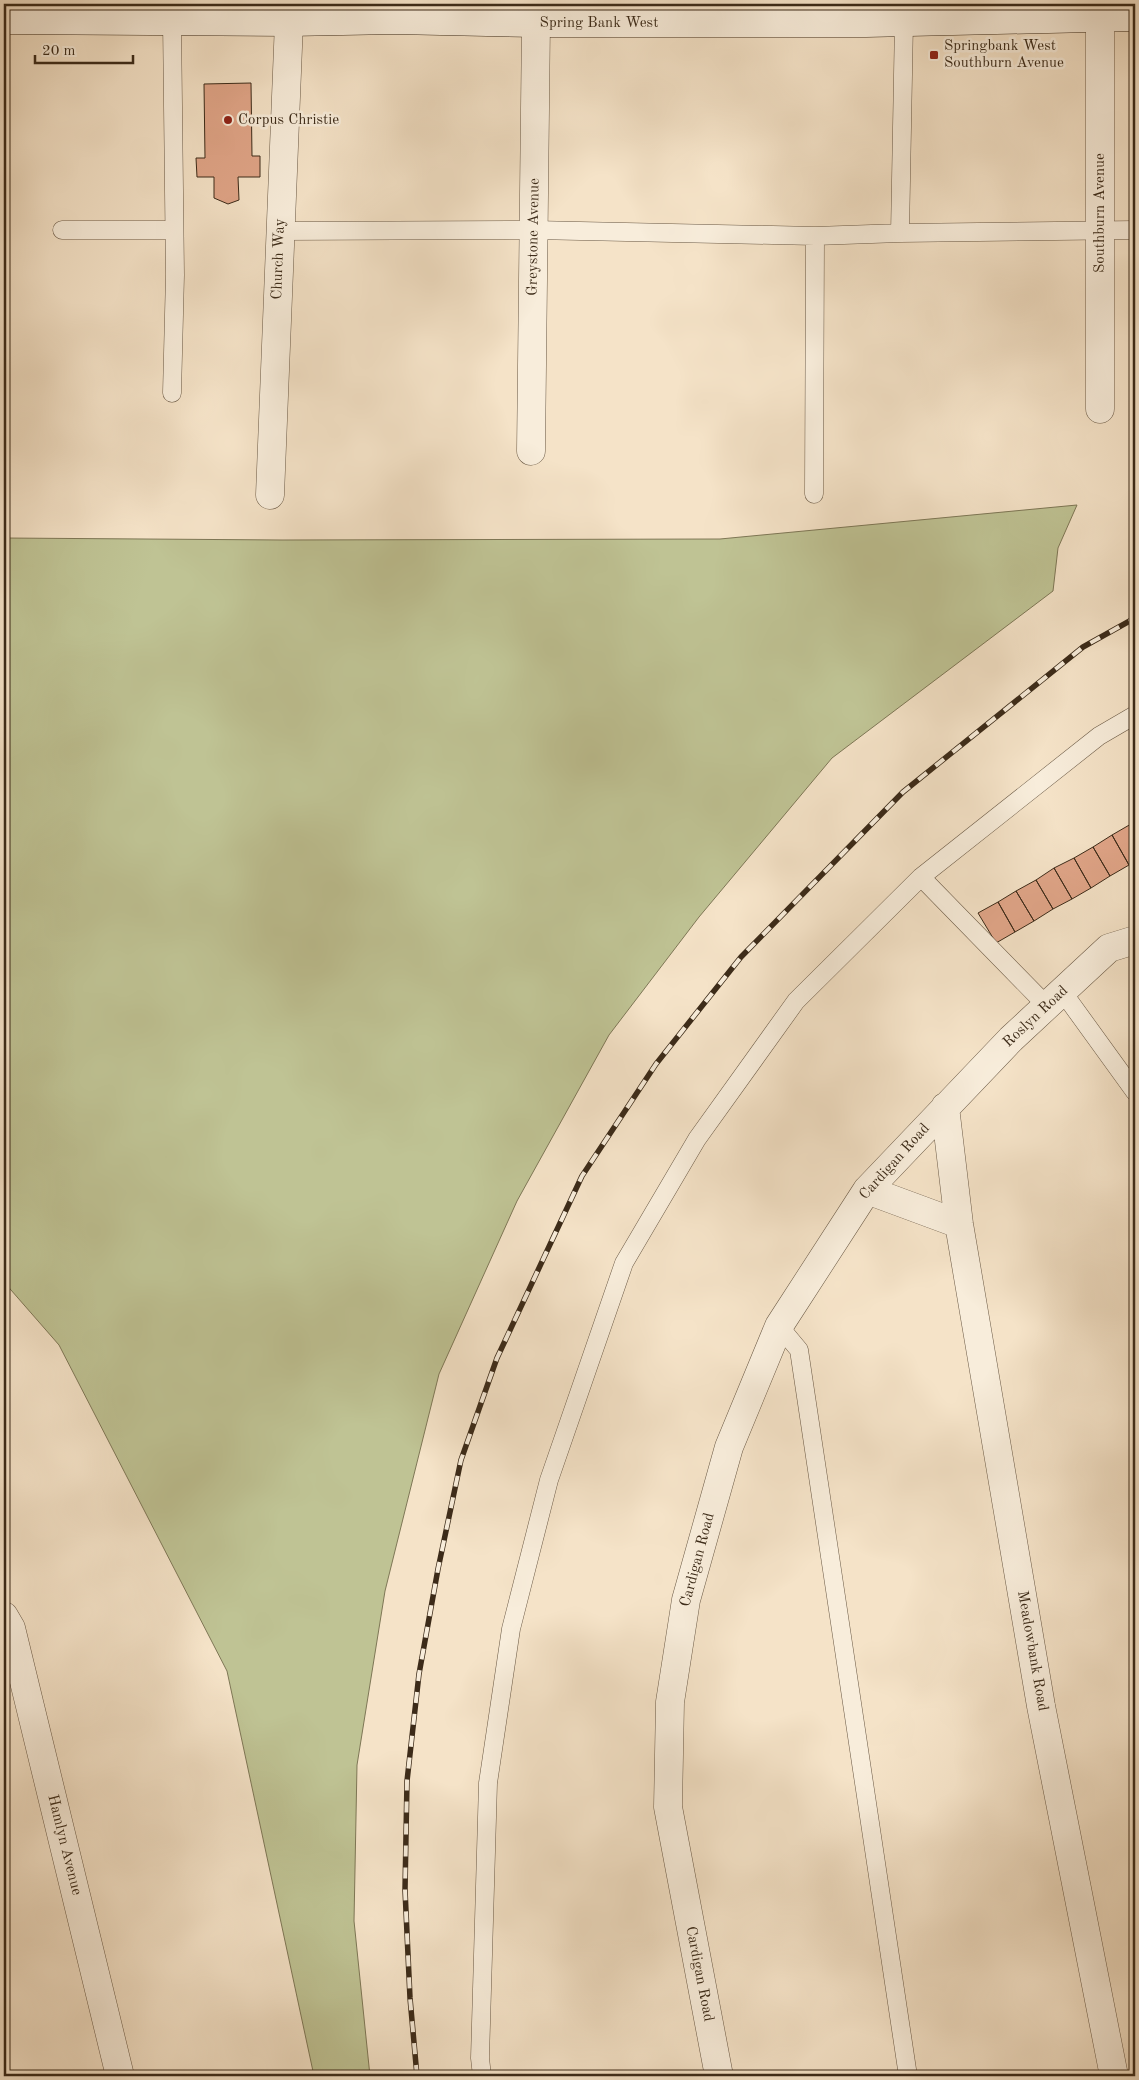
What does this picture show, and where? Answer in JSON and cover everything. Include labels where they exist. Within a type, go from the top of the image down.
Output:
[{"type":"street","name":"Spring Bank West","points":[[4,20],[289,22],[396,12],[536,23],[904,22],[1067,11],[1100,18],[1135,17]]},
{"type":"street","name":"Southburn Avenue","points":[[1100,18],[1100,409]]},
{"type":"street","name":"Church Way","points":[[270,495],[289,22]]},
{"type":"street","name":"Greystone Avenue","points":[[531,452],[536,23]]},
{"type":"street","name":"Roslyn Road","points":[[945,1107],[1011,1039],[1108,948],[1135,940]]},
{"type":"street","name":"Cardigan Road","points":[[718,2076],[668,1806],[670,1702],[686,1600],[729,1447],[779,1326],[867,1190],[945,1107]]},
{"type":"street","name":"Meadowbank Road","points":[[945,1107],[959,1224],[1041,1706],[1114,2076]]},
{"type":"street","points":[[867,1190],[959,1224]]},
{"type":"street","name":"Hamlyn Avenue","points":[[4,1616],[11,1628],[120,2076]]},
{"type":"lane","points":[[172,21],[174,230],[172,393]]},
{"type":"lane","points":[[900,233],[904,22]]},
{"type":"lane","points":[[62,230],[174,230]]},
{"type":"lane","points":[[280,231],[534,230],[815,236],[1135,230]]},
{"type":"lane","points":[[814,494],[815,236]]},
{"type":"lane","points":[[482,2076],[480,2058],[488,1783],[511,1629],[549,1480],[624,1263],[697,1139],[796,1001],[921,877],[1099,736],[1135,714]]},
{"type":"lane","points":[[921,877],[1055,999],[1135,1092]]},
{"type":"lane","points":[[779,1326],[799,1350],[908,2076]]},
{"type":"green space","points":[[1077,505],[1058,548],[1053,591],[832,758],[699,917],[609,1035],[517,1201],[439,1374],[385,1591],[357,1765],[354,1921],[370,2076],[314,2076],[227,1671],[59,1345],[4,1282],[4,538],[282,540],[720,539]]},
{"type":"building","name":"Corpus Christie","points":[[251,83],[252,156],[260,156],[260,177],[238,177],[239,200],[228,204],[214,198],[214,177],[197,177],[196,158],[205,158],[204,84]]},
{"type":"building","points":[[1131,824],[1135,832],[1135,862],[1129,865],[1112,835]]},
{"type":"building","points":[[1112,835],[1129,865],[1110,876],[1093,847]]},
{"type":"building","points":[[1093,847],[1110,876],[1091,888],[1074,858]]},
{"type":"building","points":[[1074,858],[1091,888],[1072,899],[1054,868]]},
{"type":"building","points":[[1054,868],[1072,899],[1053,909],[1036,880]]},
{"type":"building","points":[[1036,880],[1053,909],[1034,921],[1016,891]]},
{"type":"building","points":[[1016,891],[1034,921],[1015,932],[998,902]]},
{"type":"building","points":[[998,902],[1015,932],[996,943],[978,913]]},
{"type":"railway","points":[[417,2076],[410,1998],[405,1890],[407,1781],[419,1674],[438,1569],[461,1460],[497,1358],[582,1176],[656,1064],[741,957],[903,792],[1083,647],[1135,618]]},
{"type":"place","name":"Springbank West Southburn Avenue","points":[[934,55]]},
{"type":"place","name":"Corpus Christie","points":[[228,120]]}]
